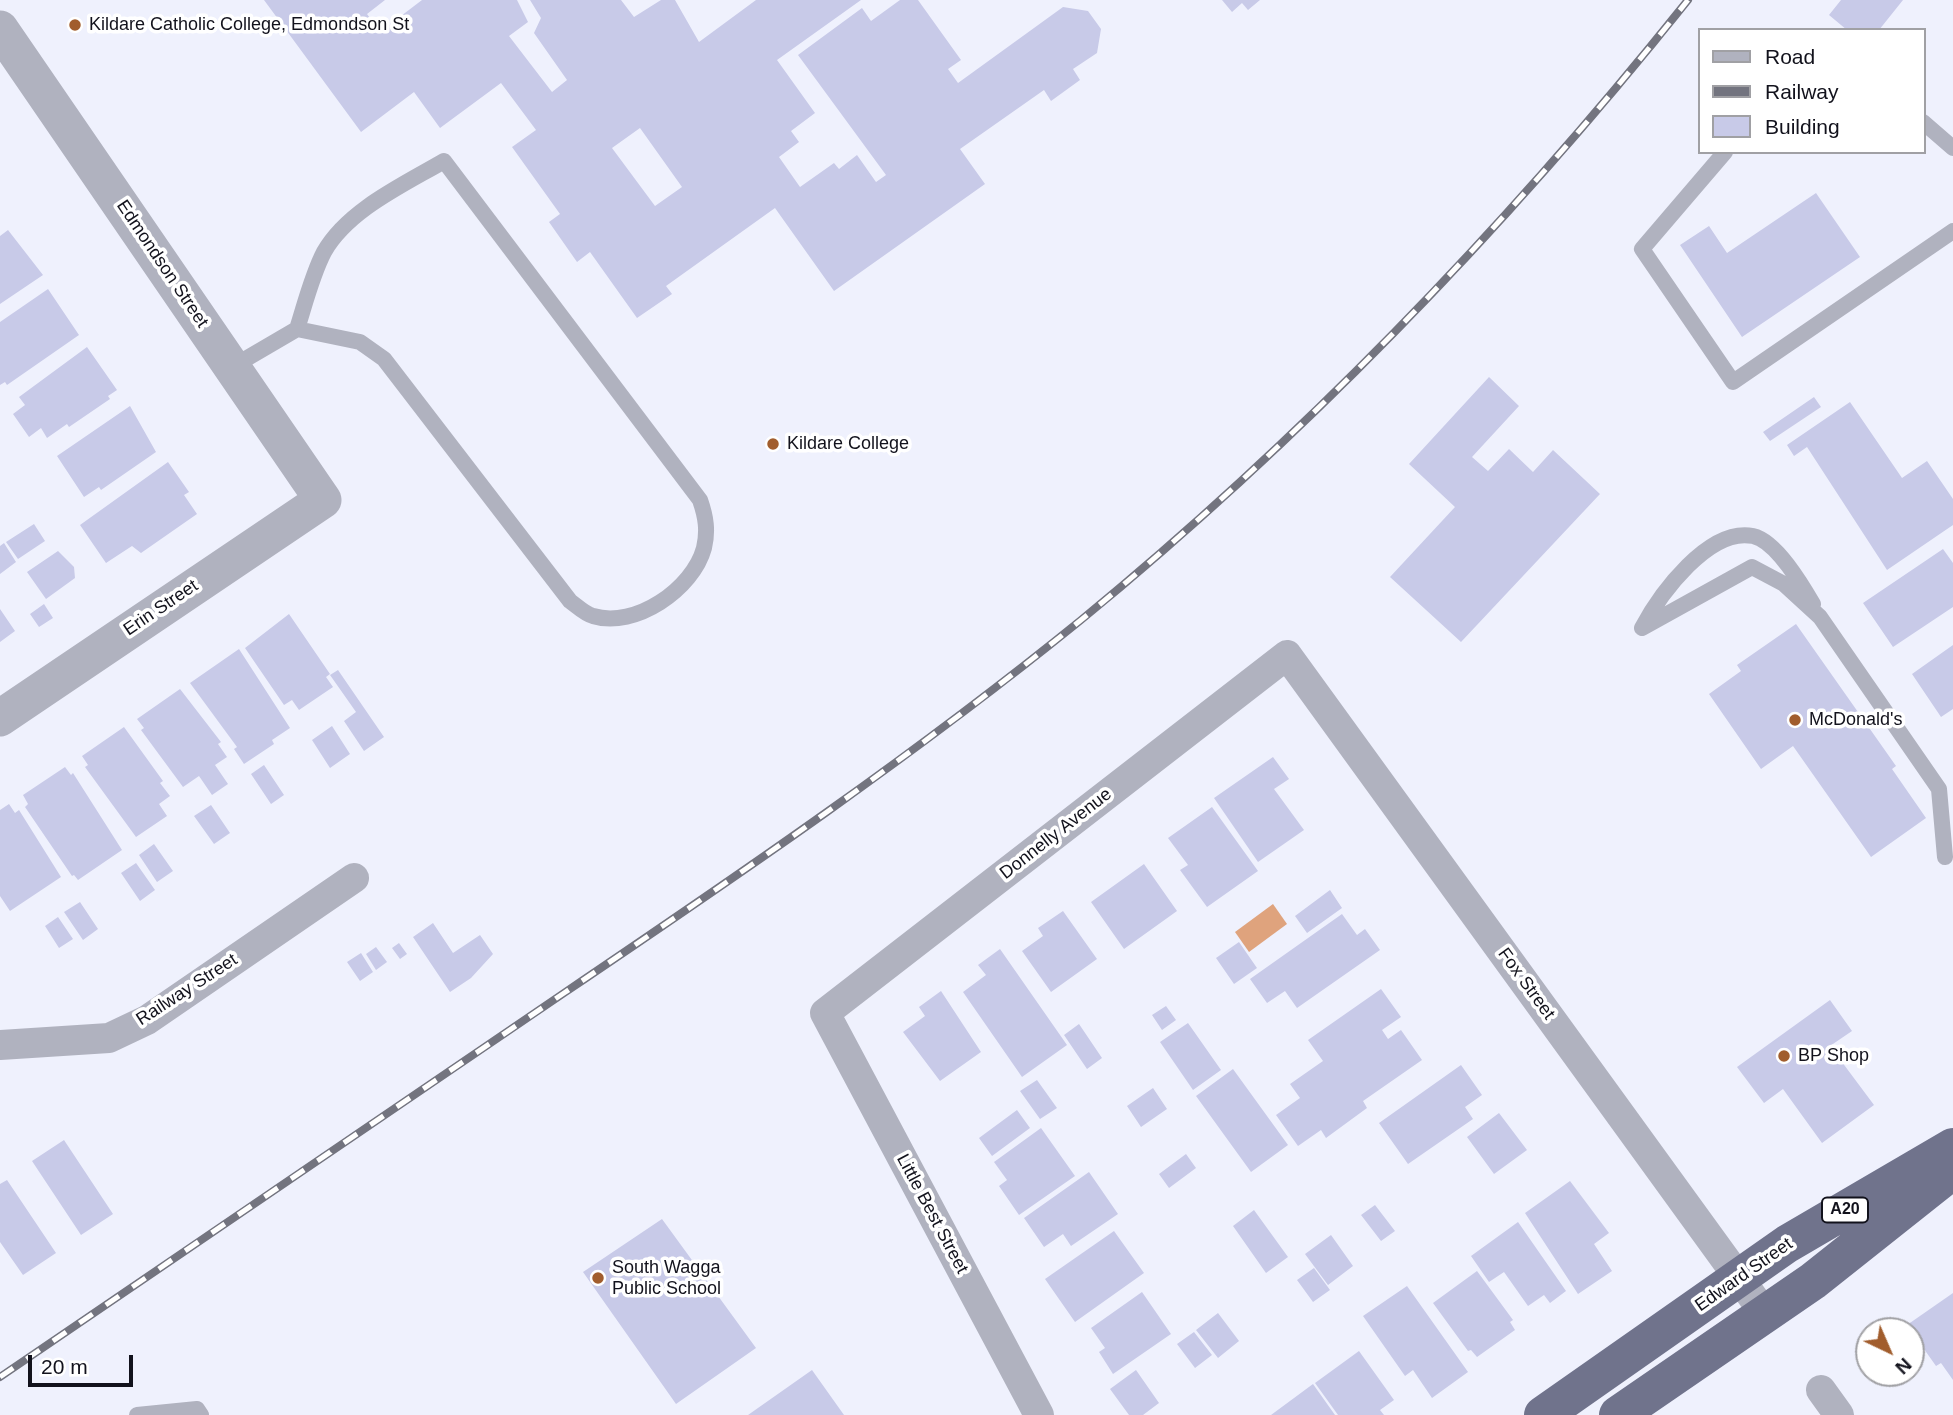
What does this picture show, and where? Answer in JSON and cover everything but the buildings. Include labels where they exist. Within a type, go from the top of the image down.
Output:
[{"type":"highway","name":"Edward Street","points":[[1543,1415],[1787,1244],[1953,1147]]},
{"type":"highway","name":"A20","points":[[1618,1415],[1825,1273],[1953,1170]]},
{"type":"street","name":"Edmondson Street","points":[[0,29],[323,500]]},
{"type":"street","name":"Erin Street","points":[[0,718],[323,500]]},
{"type":"street","name":"Donnelly Avenue","points":[[825,1013],[1287,654]]},
{"type":"street","name":"Fox Street","points":[[1287,654],[1765,1314]]},
{"type":"street","name":"Railway Street","points":[[0,1045],[109,1038],[147,1020],[354,878]]},
{"type":"street","name":"Little Best Street","points":[[825,1013],[1039,1415]]},
{"type":"street","points":[[1821,1390],[1839,1415]]},
{"type":"lane","points":[[1925,124],[1953,148]]},
{"type":"lane","points":[[1723,154],[1642,249],[1733,382],[1953,231]]},
{"type":"lane","points":[[232,367],[297,329],[324,252],[346,225],[386,195],[444,161],[700,500],[707,517],[704,549],[696,566],[675,591],[636,614],[613,619],[591,616],[570,601],[384,359],[360,342],[297,329]]},
{"type":"lane","points":[[1820,617],[1784,584],[1752,567],[1642,628],[1659,597],[1693,562],[1728,536],[1755,536],[1781,556],[1939,789],[1945,857]]},
{"type":"lane","points":[[137,1415],[197,1409],[201,1415]]},
{"type":"shaded area","points":[[1273,904],[1287,924],[1249,952],[1235,932]]},
{"type":"railway","points":[[0,1377],[761,858],[891,766],[1081,620],[1245,478],[1401,326],[1549,166],[1688,0]]},
{"type":"place","name":"Kildare Catholic College, Edmondson St","points":[[75,25]]},
{"type":"place","name":"Kildare College","points":[[773,444]]},
{"type":"place","name":"McDonald's","points":[[1795,720]]},
{"type":"place","name":"BP Shop","points":[[1784,1056]]},
{"type":"place","name":"South Wagga Public School","points":[[598,1278]]}]
